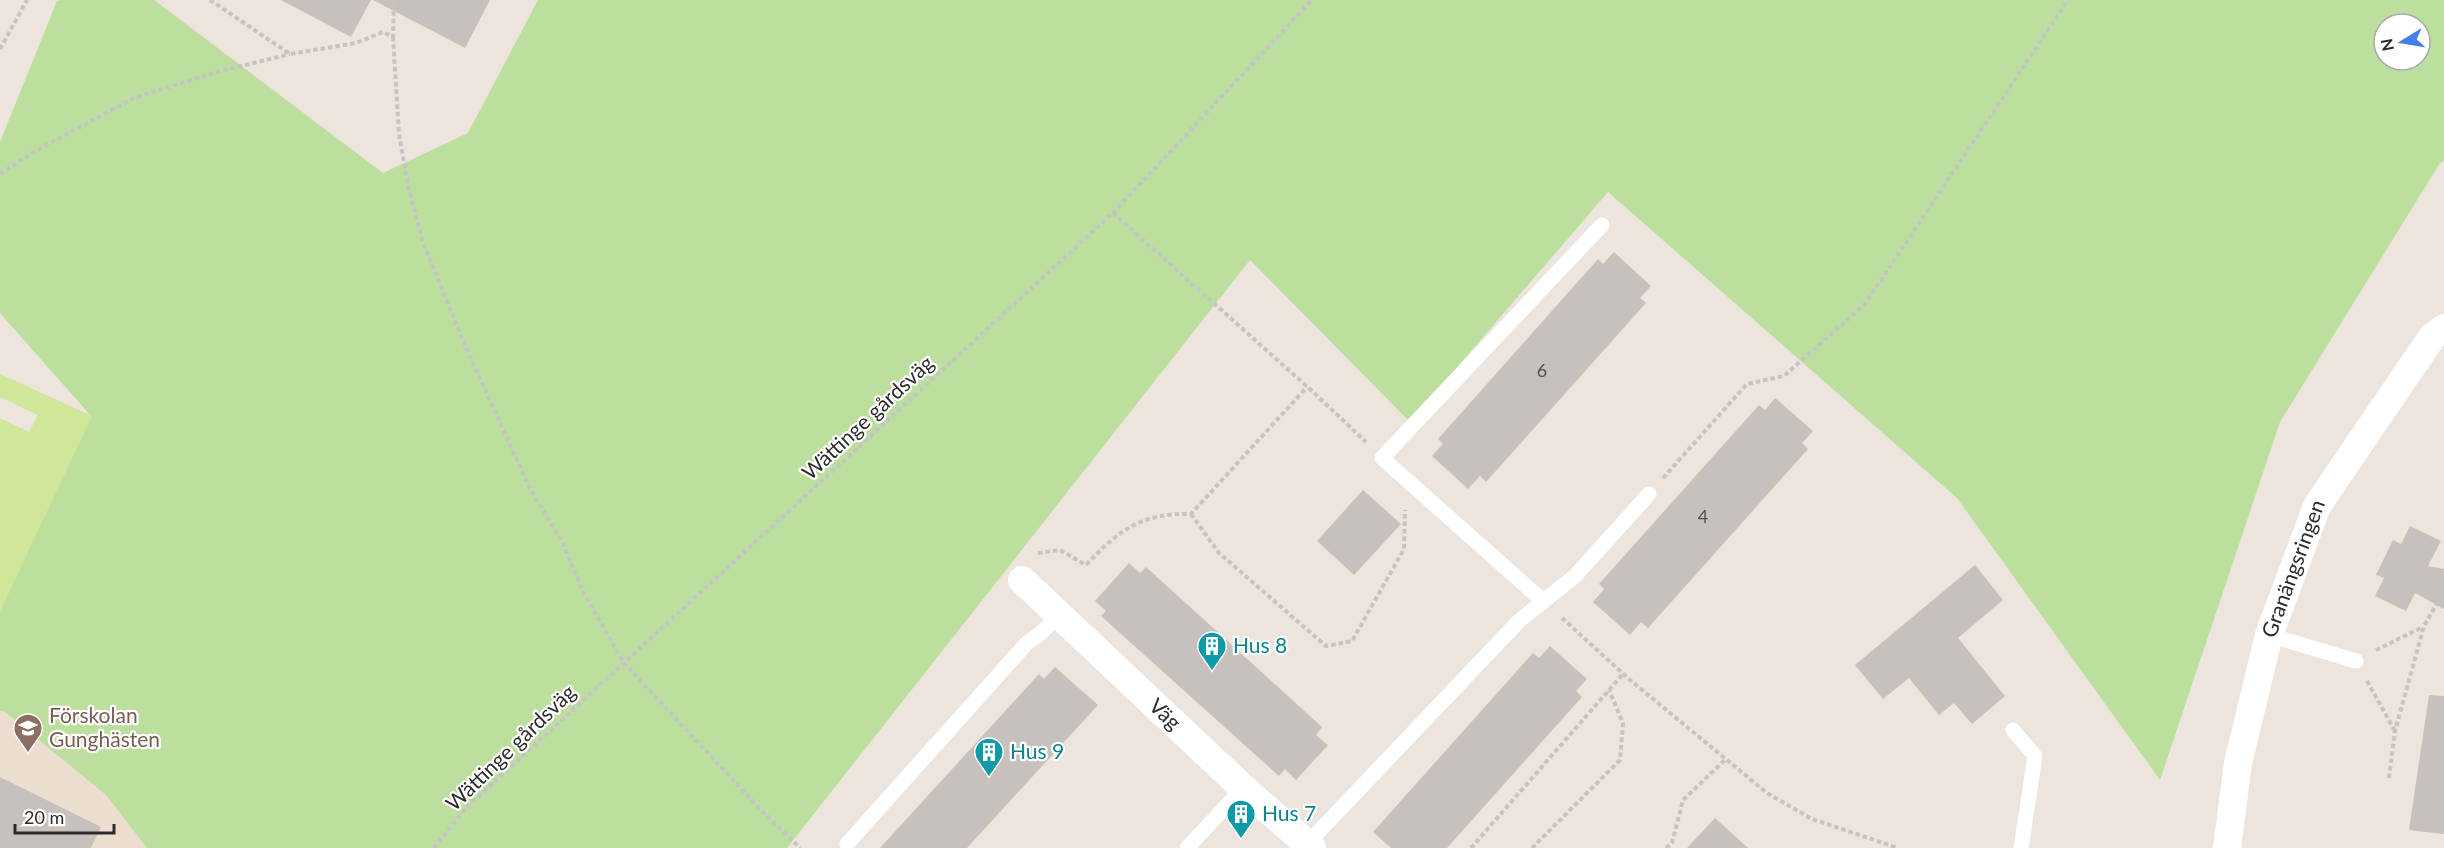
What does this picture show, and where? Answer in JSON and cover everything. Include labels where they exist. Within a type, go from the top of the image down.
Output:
[{"type":"street","name":"Granängsringen","points":[[2227,848],[2238,763],[2268,635],[2317,506],[2432,337],[2444,327]]},
{"type":"street","name":"Väg","points":[[1022,580],[1243,788],[1310,846]]},
{"type":"lane","points":[[1543,601],[1382,458],[1602,225]]},
{"type":"lane","points":[[1310,846],[1486,655],[1519,621],[1575,576],[1649,494]]},
{"type":"lane","points":[[847,844],[1027,643],[1058,616]]},
{"type":"lane","points":[[2268,635],[2356,661]]},
{"type":"lane","points":[[2013,730],[2035,756],[2021,848]]},
{"type":"lane","points":[[1187,848],[1243,788]]},
{"type":"path","points":[[0,49],[27,0]]},
{"type":"path","points":[[210,0],[290,54]]},
{"type":"path","points":[[394,0],[393,37],[399,134],[408,186],[423,242],[460,336],[529,487],[562,542],[582,590],[624,663],[759,808],[799,847]]},
{"type":"path","name":"Wättinge gårdsväg","points":[[434,848],[464,810],[1113,213],[1312,0]]},
{"type":"path","points":[[1649,494],[1747,384],[1784,376],[1864,304],[2068,0]]},
{"type":"path","points":[[0,174],[32,153],[134,98],[217,72],[290,54],[356,43],[383,32],[393,37]]},
{"type":"path","points":[[1113,213],[1307,387],[1382,458]]},
{"type":"path","points":[[1022,580],[1024,565],[1033,554],[1059,550],[1086,565],[1109,541],[1136,523],[1165,513],[1191,514],[1307,387]]},
{"type":"path","points":[[1191,514],[1219,553],[1326,646],[1352,641],[1404,549],[1405,479]]},
{"type":"path","points":[[2389,778],[2395,731],[2424,626],[2444,591]]},
{"type":"path","points":[[1543,601],[1623,674],[1767,793],[1812,819],[1898,848]]},
{"type":"path","points":[[2395,731],[2356,661],[2424,626]]},
{"type":"path","points":[[1471,848],[1623,674]]},
{"type":"path","points":[[1532,848],[1620,760],[1623,723],[1609,690]]},
{"type":"path","points":[[1666,848],[1672,843],[1683,800],[1726,759]]},
{"type":"path","points":[[792,848],[799,847]]},
{"type":"shaded area","name":"Förskolan Gunghästen","points":[[0,711],[5,712],[106,795],[147,848],[0,848]]},
{"type":"green space","points":[[61,0],[154,0],[383,173],[468,133],[538,0],[2444,0],[2444,161],[2440,163],[2280,422],[2160,780],[1957,498],[1608,192],[1410,422],[1250,260],[787,848],[147,848],[106,795],[5,712],[0,711],[0,611],[91,416],[0,313],[0,142],[57,1]]},
{"type":"green space","points":[[0,374],[92,416],[0,611],[0,418],[29,432],[38,415],[0,397]]},
{"type":"building","points":[[281,0],[371,0],[351,37]]},
{"type":"building","points":[[373,0],[490,0],[465,48]]},
{"type":"building","points":[[1614,252],[1651,286],[1640,298],[1646,303],[1486,482],[1480,476],[1468,489],[1432,456],[1443,444],[1438,439],[1598,259],[1603,264]]},
{"type":"building","points":[[1775,398],[1813,431],[1802,443],[1808,449],[1648,628],[1641,622],[1630,635],[1593,602],[1604,589],[1599,584],[1759,405],[1765,410]]},
{"type":"building","points":[[1363,490],[1401,524],[1354,575],[1317,541]]},
{"type":"building","points":[[2410,526],[2441,541],[2428,566],[2444,569],[2444,609],[2415,593],[2406,611],[2375,596],[2384,578],[2376,575],[2393,540],[2401,544]]},
{"type":"building","name":"Hus 8","points":[[1129,563],[1140,573],[1146,567],[1322,727],[1316,735],[1328,745],[1296,780],[1285,769],[1279,776],[1101,616],[1106,611],[1095,601]]},
{"type":"building","points":[[1975,565],[2003,600],[1958,638],[2005,696],[1972,724],[1954,703],[1939,715],[1909,678],[1883,699],[1855,665]]},
{"type":"building","points":[[1550,646],[1587,679],[1576,691],[1582,697],[1447,848],[1391,848],[1373,832],[1533,653],[1539,658]]},
{"type":"building","name":"Hus 9","points":[[1055,667],[1098,705],[967,848],[880,848],[1039,674],[1044,679]]},
{"type":"building","points":[[2429,695],[2444,696],[2444,834],[2409,830]]},
{"type":"building","points":[[0,777],[101,827],[91,848],[0,848]]},
{"type":"building","points":[[1715,818],[1748,848],[1687,848]]},
{"type":"place","name":"Hus 8","points":[[1212,672]]},
{"type":"place","name":"Förskolan Gunghästen","points":[[28,754]]},
{"type":"place","name":"Hus 9","points":[[989,778]]},
{"type":"place","name":"Hus 7","points":[[1241,840]]}]
